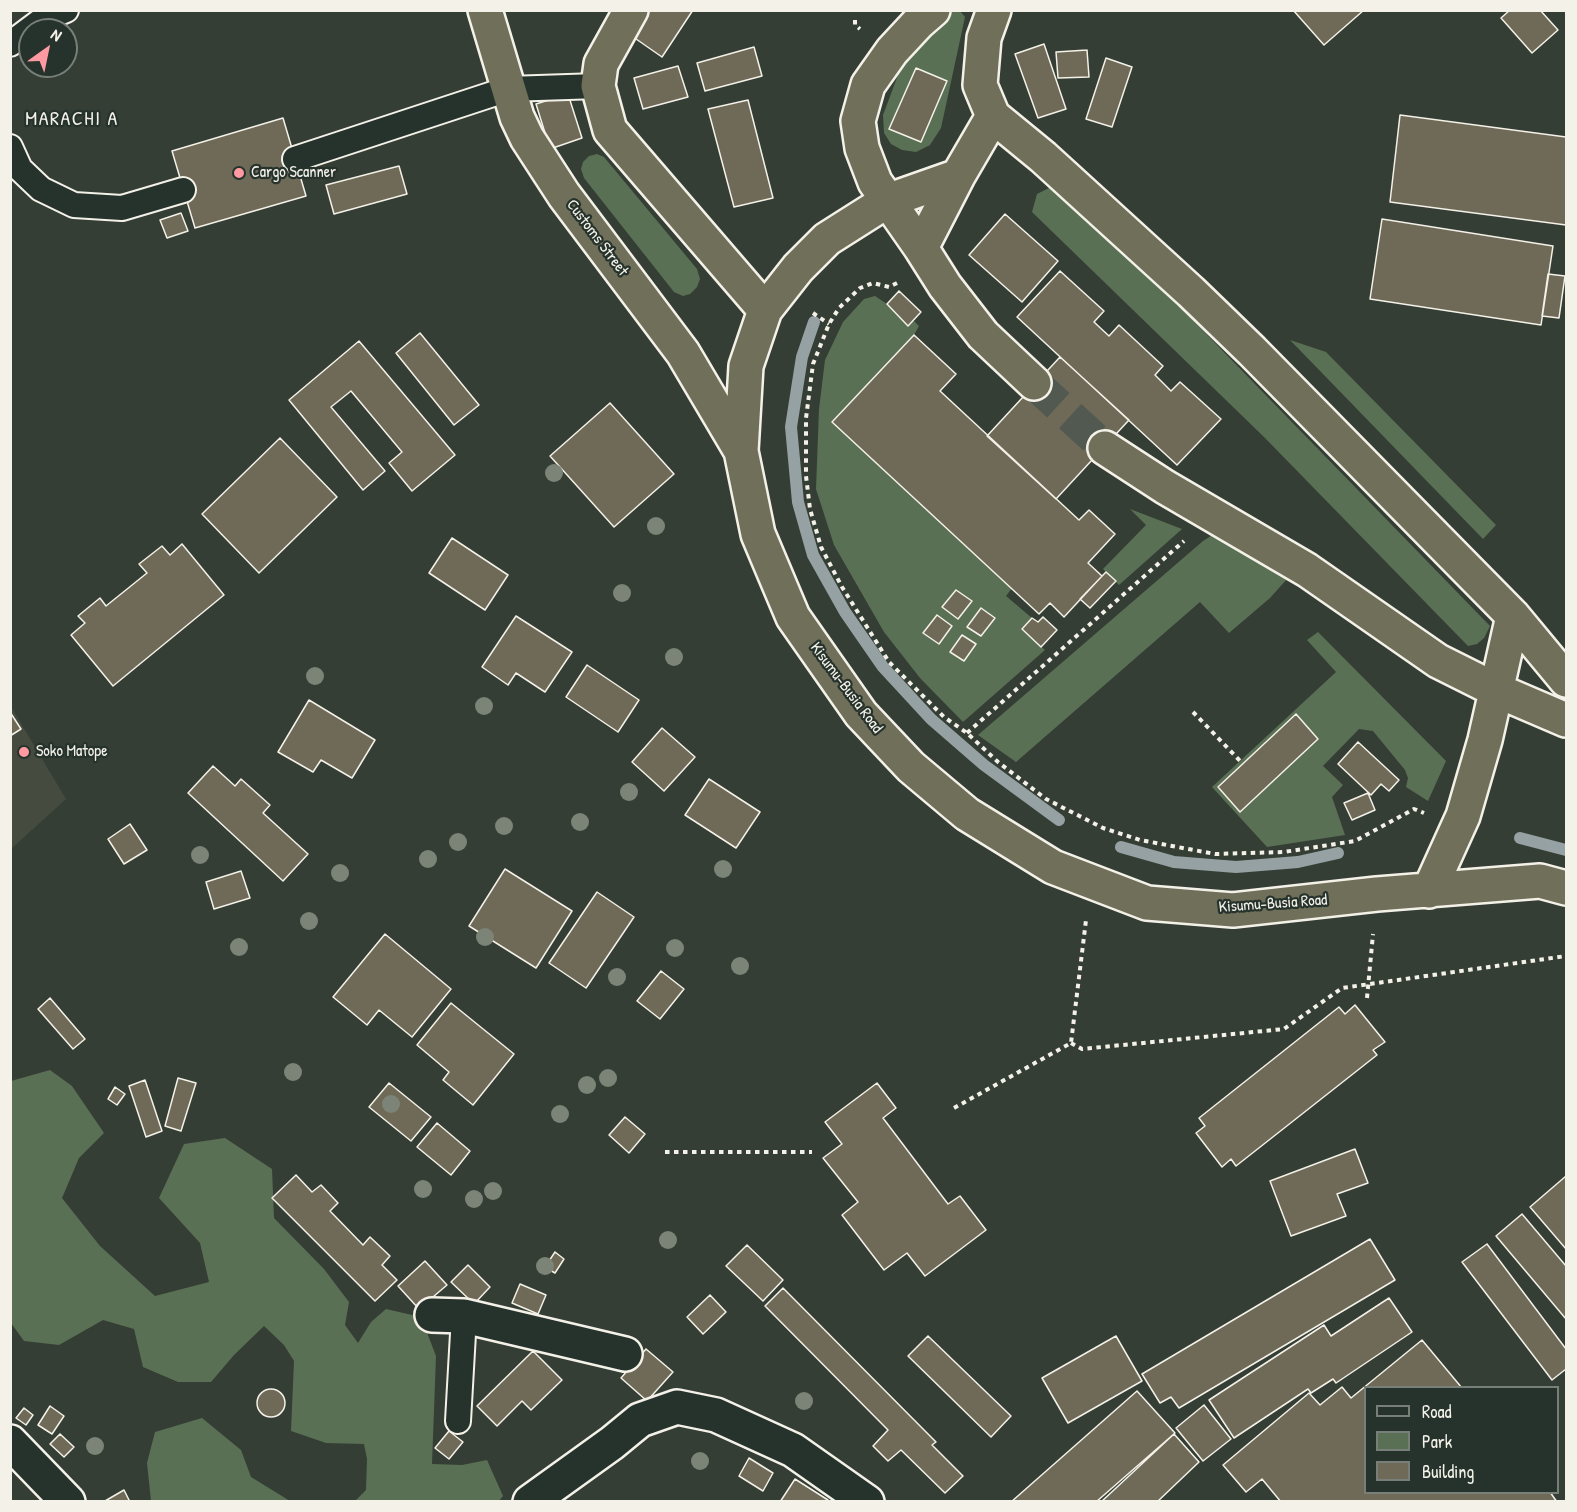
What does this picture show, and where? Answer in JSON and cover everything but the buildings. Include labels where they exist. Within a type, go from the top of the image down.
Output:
[{"type":"highway","name":"Customs Street","points":[[485,10],[507,89],[517,117],[535,151],[564,195],[683,353],[741,450]]},
{"type":"highway","points":[[631,10],[601,64],[598,86],[610,130],[765,310]]},
{"type":"highway","points":[[933,10],[892,51],[868,85],[858,121],[862,147],[875,182],[927,256],[945,286],[983,335],[1035,382]]},
{"type":"highway","points":[[989,24],[980,85],[993,116],[1043,157],[1191,292],[1358,457],[1513,616],[1566,680]]},
{"type":"highway","points":[[927,256],[958,176],[993,116]]},
{"type":"highway","name":"Kisumu-Busia Road","points":[[958,176],[887,201],[827,239],[798,268],[765,310],[746,366],[741,450],[758,534],[793,617],[861,714],[911,766],[967,814],[1053,867],[1147,903],[1233,910],[1377,894],[1540,881],[1566,888]]},
{"type":"highway","points":[[1105,448],[1165,488],[1307,570],[1438,661],[1496,690],[1566,720]]},
{"type":"highway","points":[[1429,891],[1458,828],[1485,741],[1513,616]]},
{"type":"street","points":[[448,1315],[625,1354]]},
{"type":"street","points":[[530,1502],[640,1420],[677,1407],[716,1415],[793,1450],[867,1502]]},
{"type":"street","points":[[10,1442],[68,1502]]},
{"type":"lane","points":[[10,44],[42,20],[66,10]]},
{"type":"lane","points":[[295,159],[507,89],[598,86]]},
{"type":"lane","points":[[10,147],[20,170],[41,189],[74,204],[122,208],[183,190]]},
{"type":"lane","points":[[448,1315],[458,1421]]},
{"type":"path","points":[[927,256],[890,287],[873,283],[860,288],[839,308],[829,324],[813,364],[806,418],[806,476],[810,509],[821,547],[842,588],[890,662],[944,717],[1046,799],[1103,828],[1140,840],[1215,854],[1284,852],[1355,841],[1414,809],[1458,828]]},
{"type":"path","points":[[967,734],[1214,516]]},
{"type":"path","points":[[1193,711],[1243,764]]},
{"type":"path","points":[[1071,1043],[1090,882]]},
{"type":"path","points":[[1367,998],[1377,894]]},
{"type":"path","points":[[1071,1043],[1082,1049],[1284,1029],[1342,988],[1566,956]]},
{"type":"path","points":[[954,1108],[1071,1043]]},
{"type":"path","points":[[665,1152],[812,1152]]},
{"type":"shaded area","name":"Soko Matope","points":[[10,705],[66,799],[11,849],[10,849]]},
{"type":"green space","points":[[952,11],[960,11],[965,17],[941,128],[930,145],[916,152],[902,150],[891,144],[884,133],[883,115],[898,75],[928,30]]},
{"type":"green space","points":[[597,154],[604,157],[697,269],[700,279],[697,287],[690,294],[683,296],[674,292],[584,178],[581,169],[583,162],[589,156]]},
{"type":"green space","points":[[1049,188],[1063,190],[1151,277],[1490,626],[1484,638],[1477,644],[1468,646],[1264,437],[1032,212],[1037,194]]},
{"type":"green space","points":[[875,296],[887,304],[908,325],[913,320],[919,326],[914,335],[832,422],[1012,588],[1006,596],[1032,618],[1022,629],[1045,650],[963,722],[920,678],[884,632],[834,545],[816,489],[819,409],[825,360],[843,322],[864,299]]},
{"type":"green space","points":[[1290,340],[1326,352],[1496,525],[1483,539]]},
{"type":"green space","points":[[1130,509],[1182,529],[1119,585],[1103,569],[1146,525]]},
{"type":"green space","points":[[1214,534],[1286,572],[1287,579],[1270,598],[1229,633],[1200,602],[1016,762],[978,735],[1203,541]]},
{"type":"green space","points":[[1318,632],[1446,761],[1428,801],[1406,787],[1408,778],[1405,770],[1373,731],[1359,729],[1323,766],[1343,785],[1332,797],[1345,835],[1267,847],[1212,787],[1336,672],[1307,640]]},
{"type":"green space","points":[[50,1070],[72,1086],[104,1133],[79,1158],[62,1198],[100,1246],[155,1296],[209,1282],[200,1243],[159,1198],[184,1144],[225,1138],[272,1169],[274,1218],[324,1269],[349,1302],[345,1325],[358,1343],[371,1322],[386,1309],[421,1317],[436,1356],[432,1464],[462,1465],[487,1460],[503,1496],[498,1502],[355,1501],[366,1490],[367,1459],[364,1444],[326,1443],[291,1431],[294,1361],[284,1345],[264,1326],[234,1355],[211,1382],[178,1382],[143,1367],[134,1329],[103,1320],[59,1345],[24,1341],[11,1323],[11,1081]]},
{"type":"green space","points":[[202,1418],[241,1450],[251,1477],[290,1501],[151,1501],[147,1463],[155,1432]]},
{"type":"waterway","points":[[814,322],[802,357],[791,427],[798,502],[813,555],[845,612],[883,667],[931,719],[984,765],[1059,820]]},
{"type":"waterway","points":[[1520,838],[1566,850]]},
{"type":"waterway","points":[[1121,847],[1174,862],[1236,867],[1298,862],[1338,853]]},
{"type":"tunnel","points":[[1034,383],[1105,448]]},
{"type":"place","name":"Cargo Scanner","points":[[239,173]]},
{"type":"place","name":"Soko Matope","points":[[24,752]]},
{"type":"district","name":"MARACHI A","points":[[72,120]]}]
